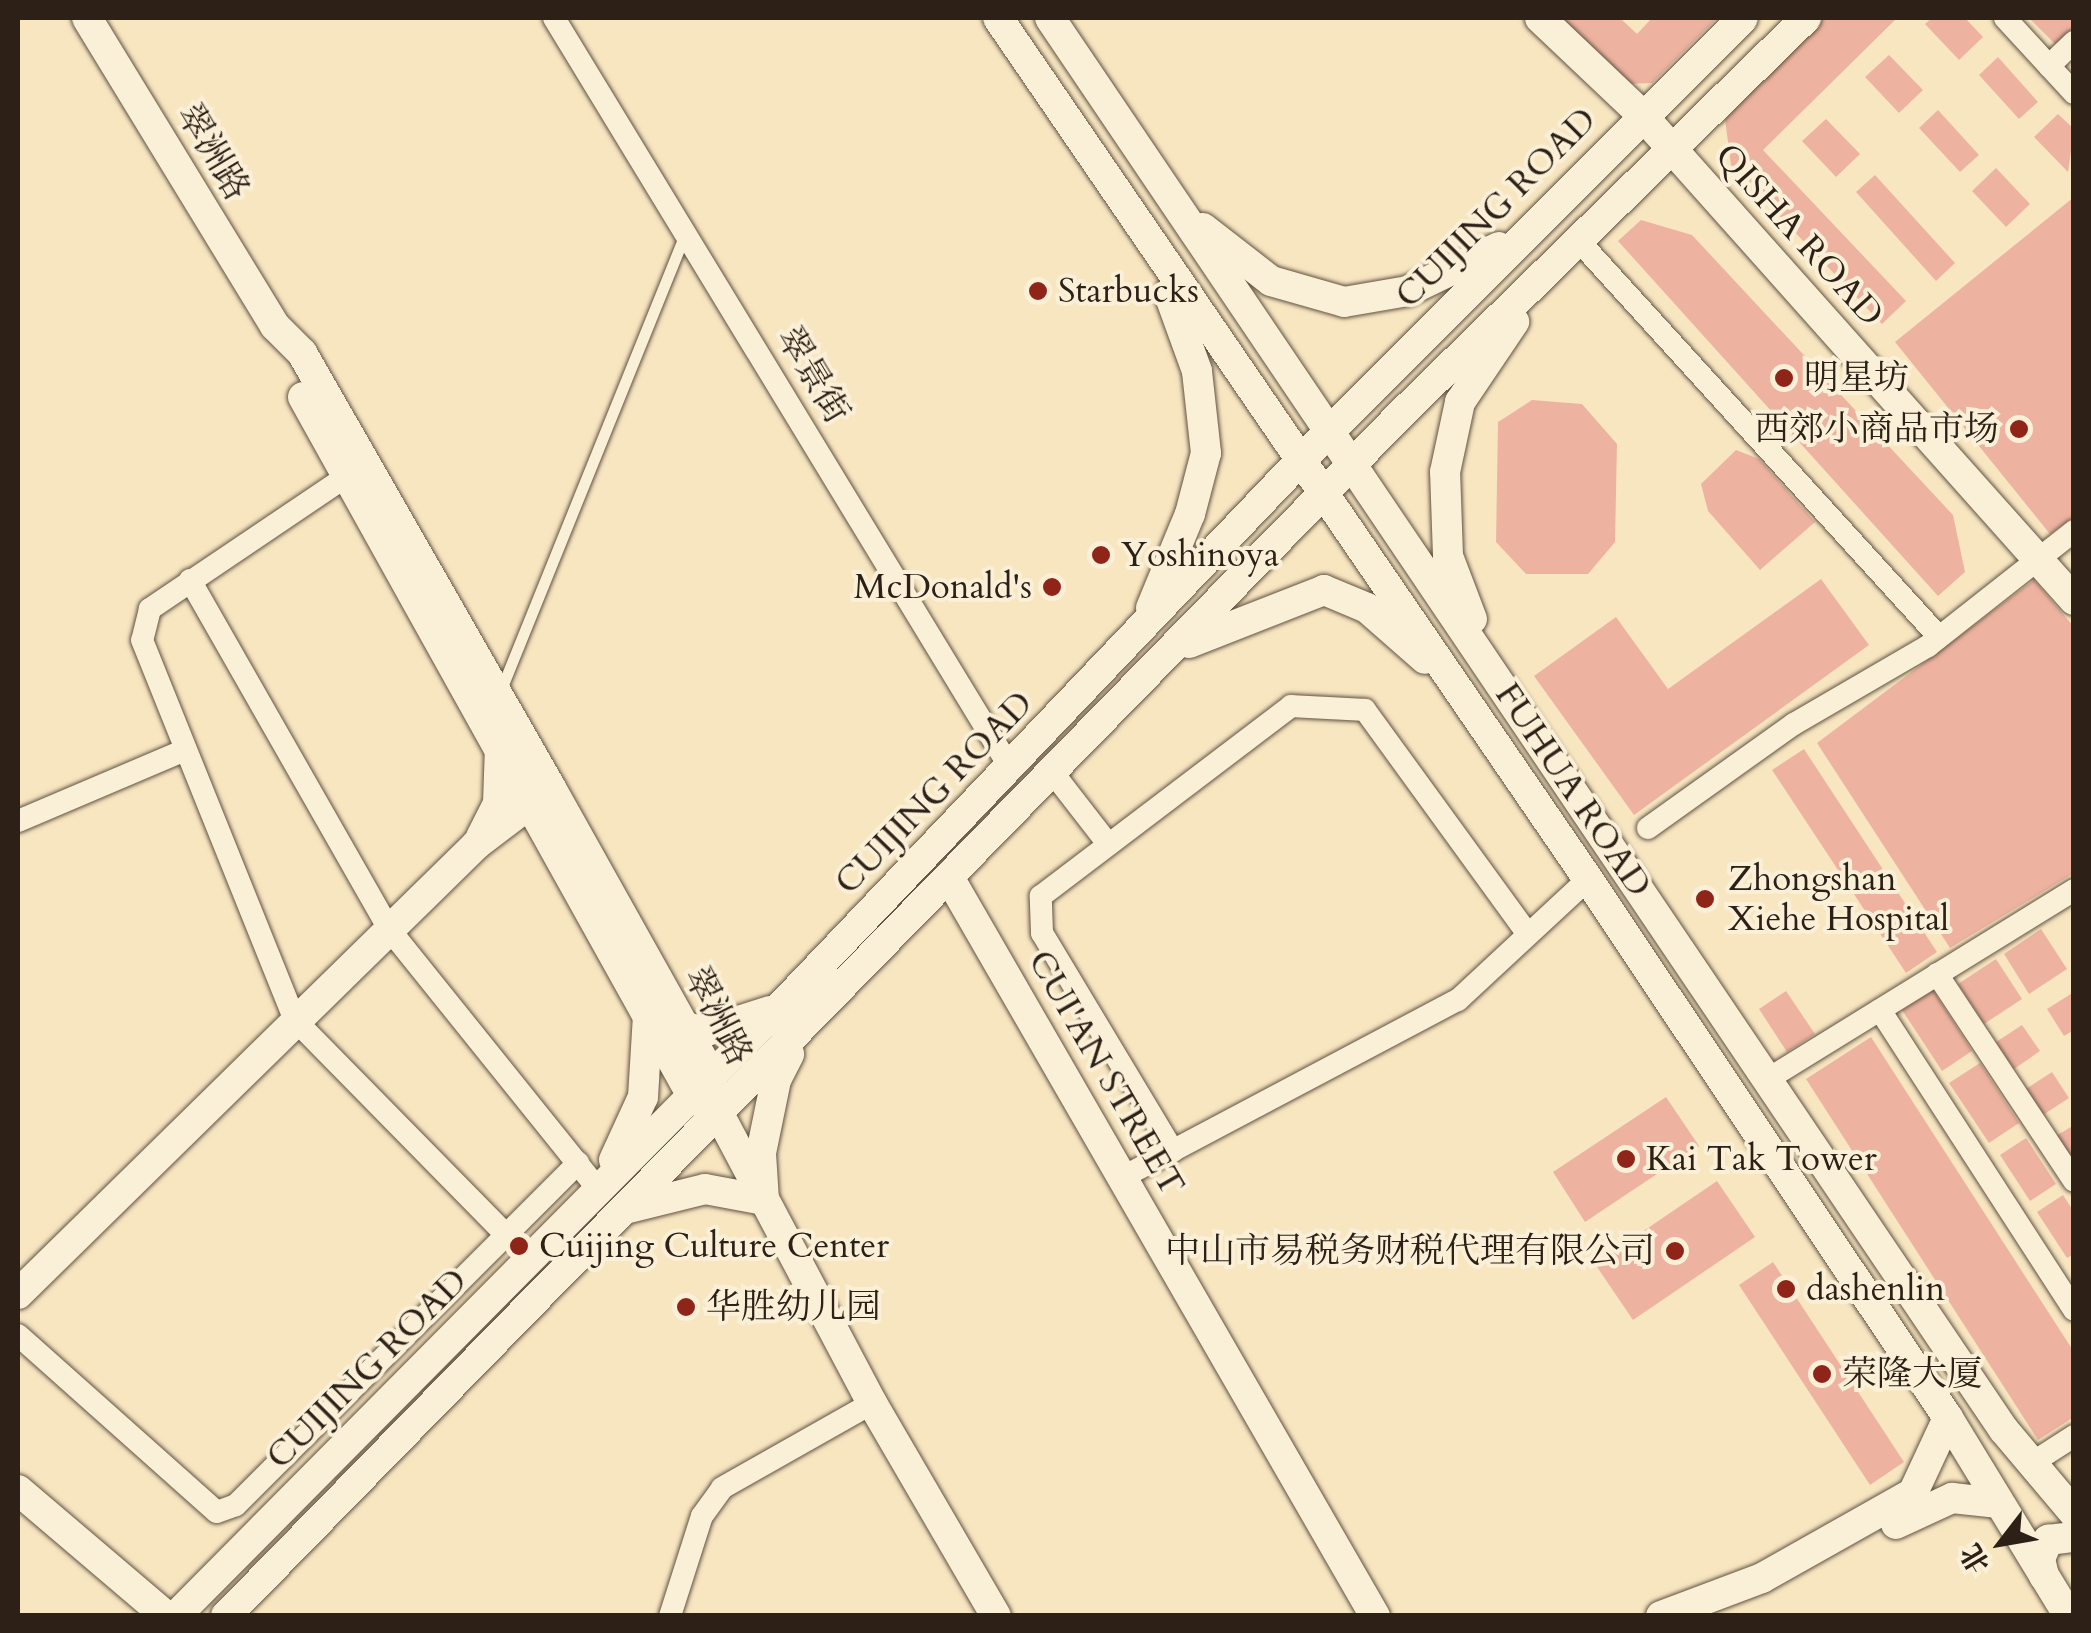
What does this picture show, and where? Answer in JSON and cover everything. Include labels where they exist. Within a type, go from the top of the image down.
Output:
[{"type":"main road","name":"翠洲路","points":[[87,18],[274,326],[302,353],[498,696],[541,794],[561,854],[648,1016],[702,1085],[719,1114]]},
{"type":"main road","name":"FUHUA ROAD","points":[[998,18],[1146,241],[1588,879],[1948,1418],[2069,1616]]},
{"type":"main road","name":"FUHUA ROAD","points":[[1050,18],[1768,1079],[2032,1463],[2074,1513]]},
{"type":"main road","name":"QISHA ROAD","points":[[1540,18],[1641,114],[2074,600]]},
{"type":"main road","name":"CUIJING ROAD","points":[[176,1616],[782,1005],[1330,430],[1641,114],[1743,18]]},
{"type":"main road","name":"CUIJING ROAD","points":[[226,1616],[1577,239],[1806,18]]},
{"type":"main road","points":[[1179,210],[1272,281],[1344,302],[1408,291],[1520,237]]},
{"type":"main road","points":[[1144,624],[1190,514],[1206,453],[1197,371],[1146,241]]},
{"type":"main road","points":[[1491,668],[1448,556],[1444,472],[1460,402],[1549,269]]},
{"type":"main road","name":"翠洲路","points":[[274,326],[284,362],[500,744],[541,794],[685,1028],[702,1085]]},
{"type":"main road","points":[[1168,653],[1258,611],[1324,590],[1367,608],[1460,691]]},
{"type":"main road","points":[[477,844],[498,803],[500,744]]},
{"type":"main road","points":[[18,1294],[477,844],[541,794]]},
{"type":"main road","points":[[477,844],[513,834],[538,836],[561,854]]},
{"type":"main road","name":"CUI'AN STREET","points":[[950,880],[1376,1616]]},
{"type":"main road","points":[[598,1189],[643,1097],[648,1016],[704,1032],[736,1026],[782,1005]]},
{"type":"main road","points":[[764,1200],[760,1152],[767,1119],[776,1080],[800,1032]]},
{"type":"main road","points":[[719,1114],[872,1402],[996,1616]]},
{"type":"main road","points":[[621,1211],[705,1189],[764,1200]]},
{"type":"main road","points":[[1661,1616],[1762,1578],[1913,1493],[1948,1418]]},
{"type":"main road","points":[[18,1490],[166,1616]]},
{"type":"main road","points":[[1716,1616],[1772,1596],[1921,1509],[1952,1498],[1999,1503]]},
{"type":"main road","points":[[2044,1576],[2040,1559],[2048,1540],[2074,1537]]},
{"type":"street","name":"翠景街","points":[[554,18],[1011,769]]},
{"type":"street","points":[[2005,18],[2074,93]]},
{"type":"street","points":[[2049,66],[2074,42]]},
{"type":"street","points":[[1577,239],[1939,637]]},
{"type":"street","points":[[347,476],[150,609],[142,640],[295,1020],[506,1235]]},
{"type":"street","points":[[1648,828],[1794,724],[1939,637],[2074,531]]},
{"type":"street","points":[[190,580],[389,929],[598,1189]]},
{"type":"street","points":[[1173,1151],[1042,933],[1041,896],[1290,706],[1365,710],[1528,934]]},
{"type":"street","points":[[18,821],[184,750]]},
{"type":"street","points":[[1053,773],[1108,844]]},
{"type":"street","points":[[1123,1177],[1458,1000],[1588,879]]},
{"type":"street","points":[[1768,1079],[2074,890]]},
{"type":"street","points":[[1938,974],[2074,1182]]},
{"type":"street","points":[[1880,1010],[2074,1310]]},
{"type":"street","points":[[18,1335],[217,1512],[236,1505],[578,1163]]},
{"type":"street","points":[[670,1616],[702,1516],[722,1488],[872,1402]]},
{"type":"street","points":[[2032,1463],[2074,1436]]},
{"type":"lane","points":[[498,696],[685,232]]},
{"type":"building","points":[[1557,18],[1620,18],[1637,34],[1652,18],[1717,18],[1652,83],[1626,84]]},
{"type":"building","points":[[1824,18],[1897,18],[1763,150],[1906,301],[1882,324],[1731,165],[1725,119]]},
{"type":"building","points":[[1932,18],[1965,18],[1983,37],[1959,60],[1925,24]]},
{"type":"building","points":[[2029,18],[2074,18],[2074,28],[2056,45]]},
{"type":"building","points":[[1889,55],[1923,90],[1899,113],[1865,77]]},
{"type":"building","points":[[1998,57],[2038,102],[2019,119],[1979,75]]},
{"type":"building","points":[[1938,110],[1979,155],[1960,172],[1919,128]]},
{"type":"building","points":[[2058,114],[2074,129],[2068,172],[2034,137]]},
{"type":"building","points":[[1826,119],[1860,154],[1836,177],[1802,141]]},
{"type":"building","points":[[1996,168],[2030,204],[2006,227],[1972,191]]},
{"type":"building","points":[[1875,175],[1955,263],[1936,281],[1856,192]]},
{"type":"building","name":"西郊小商品市场","points":[[2074,197],[2074,517],[2050,534],[1895,342]]},
{"type":"building","name":"明星坊","points":[[1641,220],[1692,235],[1953,515],[1965,572],[1938,596],[1618,241]]},
{"type":"building","points":[[1532,400],[1582,404],[1617,444],[1615,542],[1588,574],[1526,574],[1496,542],[1498,422]]},
{"type":"building","points":[[1736,450],[1759,459],[1815,522],[1760,570],[1708,511],[1701,484]]},
{"type":"building","points":[[1821,579],[1869,645],[1634,815],[1534,676],[1616,617],[1668,689]]},
{"type":"building","points":[[2034,580],[2074,627],[2074,873],[1950,948],[1817,743]]},
{"type":"building","points":[[1804,749],[1937,952],[1906,973],[1772,770]]},
{"type":"building","points":[[2041,929],[2067,969],[2029,994],[2004,954]]},
{"type":"building","points":[[1996,959],[2022,999],[1984,1024],[1958,984]]},
{"type":"building","points":[[1933,990],[1972,1051],[1942,1071],[1902,1010]]},
{"type":"building","points":[[1786,991],[1815,1034],[1787,1052],[1759,1009]]},
{"type":"building","points":[[2074,992],[2074,1030],[2064,1036],[2047,1009]]},
{"type":"building","points":[[2022,1025],[2040,1051],[2014,1069],[1996,1042]]},
{"type":"building","points":[[1871,1037],[2074,1352],[2074,1417],[2038,1440],[1806,1079]]},
{"type":"building","points":[[1980,1063],[2019,1123],[1989,1143],[1949,1083]]},
{"type":"building","points":[[2052,1072],[2069,1098],[2043,1115],[2026,1089]]},
{"type":"building","name":"Kai Tak Tower","points":[[1666,1097],[1699,1146],[1585,1222],[1553,1172]]},
{"type":"building","points":[[2074,1125],[2074,1162],[2056,1136]]},
{"type":"building","points":[[2026,1138],[2056,1184],[2030,1201],[2000,1155]]},
{"type":"building","name":"中山市易税务财税代理有限公司","points":[[1717,1181],[1755,1237],[1633,1320],[1595,1264]]},
{"type":"building","points":[[2063,1195],[2074,1212],[2074,1254],[2067,1258],[2037,1212]]},
{"type":"building","name":"荣隆大厦","points":[[1773,1262],[1904,1462],[1870,1485],[1739,1285]]},
{"type":"place","name":"Starbucks","points":[[1038,291]]},
{"type":"place","name":"明星坊","points":[[1784,378]]},
{"type":"place","name":"西郊小商品市场","points":[[2019,429]]},
{"type":"place","name":"Yoshinoya","points":[[1101,555]]},
{"type":"place","name":"McDonald's","points":[[1052,587]]},
{"type":"place","name":"Zhongshan Xiehe Hospital","points":[[1705,899]]},
{"type":"place","name":"Kai Tak Tower","points":[[1626,1159]]},
{"type":"place","name":"Cuijing Culture Center","points":[[519,1246]]},
{"type":"place","name":"中山市易税务财税代理有限公司","points":[[1675,1251]]},
{"type":"place","name":"dashenlin","points":[[1786,1289]]},
{"type":"place","name":"华胜幼儿园","points":[[686,1307]]},
{"type":"place","name":"荣隆大厦","points":[[1822,1374]]}]
